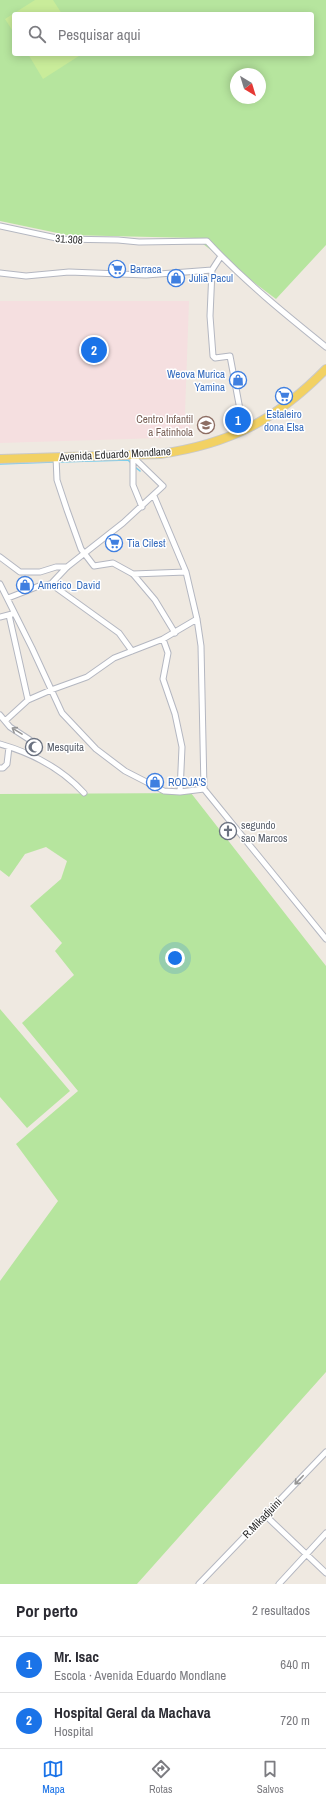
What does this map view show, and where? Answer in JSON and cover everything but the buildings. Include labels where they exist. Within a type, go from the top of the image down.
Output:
[{"type":"main road","name":"Avenida Eduardo Mondlane","points":[[0,459],[160,454],[185,450],[212,443],[244,431],[272,416],[296,398],[326,369]]},
{"type":"street","name":"31.308","points":[[0,226],[61,239],[139,242],[206,241],[298,325],[326,347]]},
{"type":"street","points":[[221,256],[212,270],[210,316],[213,356],[215,358],[229,355],[230,357],[244,431]]},
{"type":"street","points":[[0,273],[26,276],[69,272],[146,275],[212,270]]},
{"type":"street","points":[[8,598],[40,586],[51,584],[67,567],[123,524],[163,486],[132,456]]},
{"type":"street","points":[[132,456],[133,485],[142,507]]},
{"type":"street","points":[[56,457],[57,480],[84,553],[94,566],[114,563],[133,574],[150,594],[175,633]]},
{"type":"street","points":[[154,496],[186,572],[197,619],[201,646],[204,789],[326,939]]},
{"type":"street","points":[[0,557],[20,572],[40,572],[56,567],[67,567]]},
{"type":"street","points":[[133,574],[186,572]]},
{"type":"street","points":[[0,584],[8,598],[12,614],[28,700]]},
{"type":"street","points":[[51,584],[119,633],[132,651]]},
{"type":"street","points":[[12,614],[67,720],[101,753],[125,771],[155,787],[169,792],[204,789]]},
{"type":"street","points":[[0,617],[12,614]]},
{"type":"street","points":[[5,721],[28,700],[87,677],[114,658],[163,639],[197,619]]},
{"type":"street","points":[[163,639],[168,653],[163,679],[175,714],[182,746],[180,792]]},
{"type":"street","points":[[0,715],[10,727],[30,740]]},
{"type":"street","points":[[0,744],[39,759],[59,771],[84,793]]},
{"type":"street","points":[[0,768],[3,768],[7,764],[9,747]]},
{"type":"street","name":"R.Mikadjuini","points":[[199,1584],[326,1452]]},
{"type":"street","points":[[265,1515],[326,1573]]},
{"type":"street","points":[[278,1584],[326,1533]]},
{"type":"shaded area","points":[[0,301],[189,301],[185,413],[188,418],[193,437],[0,443]]},
{"type":"green space","points":[[0,0],[326,0],[326,245],[276,299],[195,238],[67,235],[0,221]]},
{"type":"green space","points":[[35,0],[53,0],[61,12],[16,12]]},
{"type":"green space","points":[[12,15],[12,30],[5,19]]},
{"type":"green space","points":[[29,56],[79,56],[43,79]]},
{"type":"green space","points":[[191,793],[326,966],[326,1372],[137,1584],[0,1584],[0,1281],[58,1201],[16,1144],[78,1091],[22,1023],[74,975],[55,951],[62,943],[30,906],[61,879],[67,861],[46,847],[25,854],[9,877],[0,870],[0,794]]},
{"type":"green space","points":[[0,1009],[70,1091],[27,1128],[0,1097]]},
{"type":"waterway","points":[[58,462],[128,460],[131,463]]},
{"type":"waterway","points":[[0,464],[54,462]]},
{"type":"waterway","points":[[135,467],[140,471]]},
{"type":"place","name":"Barraca","points":[[117,269]]},
{"type":"place","name":"Julia Pacul","points":[[176,278]]},
{"type":"place","name":"Hospital Geral da Machava","points":[[94,350]]},
{"type":"place","name":"Weova Murica Yamina","points":[[238,380]]},
{"type":"place","name":"Estaleiro dona Elsa","points":[[284,396]]},
{"type":"place","name":"Mr. Isac","points":[[238,420]]},
{"type":"place","name":"Centro Infantil a Fatinhola","points":[[206,425]]},
{"type":"place","name":"Tia Cilest","points":[[114,543]]},
{"type":"place","name":"Americo_David","points":[[25,585]]},
{"type":"place","name":"Mesquita","points":[[34,747]]},
{"type":"place","name":"RODJA'S","points":[[155,782]]},
{"type":"place","name":"segundo sao Marcos","points":[[228,831]]}]
